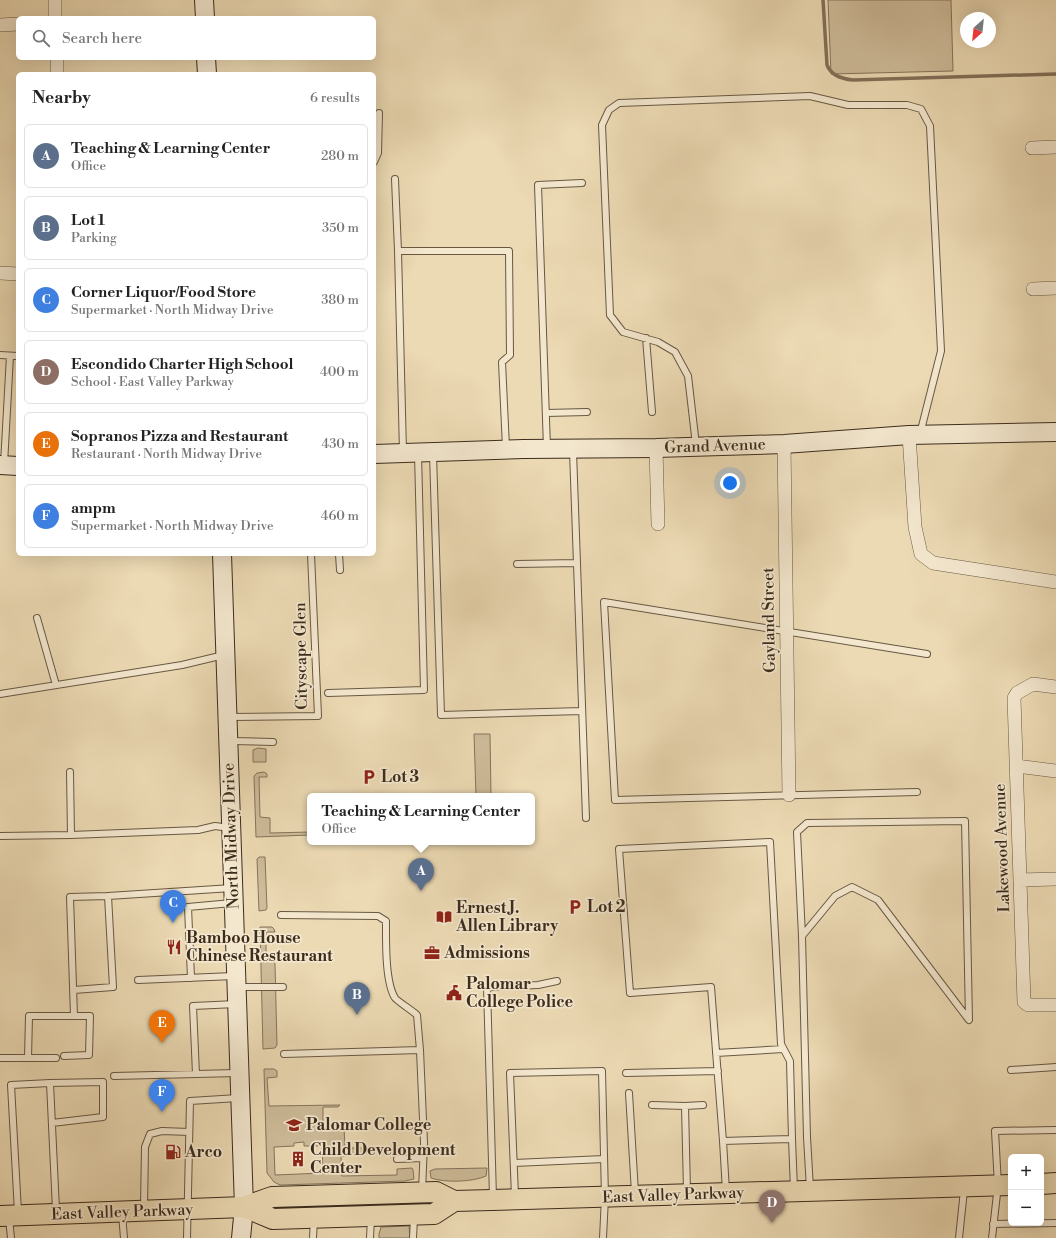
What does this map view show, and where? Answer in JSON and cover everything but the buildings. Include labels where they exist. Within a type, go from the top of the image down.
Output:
[{"type":"main road","points":[[1044,1184],[1056,1183]]},
{"type":"main road","name":"East Valley Parkway","points":[[9,1216],[244,1207],[272,1197],[422,1192],[436,1192],[454,1201],[1004,1185]]},
{"type":"main road","name":"East Valley Parkway","points":[[244,1207],[273,1219],[314,1218],[434,1214],[454,1201]]},
{"type":"street","points":[[55,0],[55,16]]},
{"type":"street","points":[[204,0],[205,16]]},
{"type":"street","points":[[0,25],[16,24]]},
{"type":"street","points":[[57,60],[57,72]]},
{"type":"street","points":[[206,60],[207,72]]},
{"type":"street","points":[[1032,148],[1056,147]]},
{"type":"street","points":[[0,273],[16,274]]},
{"type":"street","points":[[1033,288],[1056,288]]},
{"type":"street","name":"Grand Avenue","points":[[376,454],[784,444],[914,435],[1056,432]]},
{"type":"street","points":[[914,435],[915,527],[921,554],[933,563],[1056,582]]},
{"type":"street","name":"Gayland Street","points":[[784,444],[789,795]]},
{"type":"street","points":[[656,448],[658,524]]},
{"type":"street","name":"North Midway Drive","points":[[222,556],[244,1207],[241,1238]]},
{"type":"street","name":"Lakewood Avenue","points":[[1056,687],[1033,684],[1016,693],[1014,698],[1024,1002],[1028,1005],[1056,1005]]},
{"type":"street","points":[[1016,766],[1056,772]]},
{"type":"street","points":[[1020,880],[1056,879]]},
{"type":"lane","points":[[696,446],[688,376],[675,352],[658,342],[623,332],[610,315],[602,125],[609,110],[619,103],[810,96],[848,105],[907,106],[921,109],[930,126],[941,351],[914,435]]},
{"type":"lane","points":[[376,158],[378,153],[379,113]]},
{"type":"lane","points":[[394,180],[398,251],[418,453],[441,715],[582,711]]},
{"type":"lane","points":[[547,449],[538,185],[582,183]]},
{"type":"lane","points":[[398,251],[509,251],[510,355],[502,362],[506,451]]},
{"type":"lane","points":[[646,338],[652,412]]},
{"type":"lane","points":[[0,355],[16,356]]},
{"type":"lane","points":[[7,465],[10,356]]},
{"type":"lane","points":[[546,413],[587,412]]},
{"type":"lane","points":[[573,449],[586,818]]},
{"type":"lane","points":[[328,694],[424,690],[418,453]]},
{"type":"lane","name":"Cityscape Glen","points":[[227,717],[318,716],[311,556]]},
{"type":"lane","points":[[339,556],[340,570]]},
{"type":"lane","points":[[517,564],[577,563]]},
{"type":"lane","points":[[917,792],[615,800],[604,602],[927,654]]},
{"type":"lane","points":[[36,618],[56,685]]},
{"type":"lane","points":[[0,694],[182,665],[225,654]]},
{"type":"lane","points":[[228,741],[273,742]]},
{"type":"lane","points":[[70,772],[71,835]]},
{"type":"lane","points":[[802,936],[835,896],[852,886],[878,900],[969,1020],[965,821],[807,824],[797,832],[802,936],[807,1137],[802,1191]]},
{"type":"lane","points":[[0,836],[198,830],[215,826],[232,828]]},
{"type":"lane","points":[[726,1193],[711,987],[630,994],[619,849],[770,842],[781,1044],[790,1060],[792,1139],[802,1191]]},
{"type":"lane","points":[[74,1016],[70,896],[233,896]]},
{"type":"lane","points":[[74,990],[113,987],[108,896]]},
{"type":"lane","points":[[191,978],[188,908],[233,896]]},
{"type":"lane","points":[[282,914],[378,916],[386,921],[386,950],[390,983],[395,999],[417,1015],[424,1143],[422,1192]]},
{"type":"lane","points":[[138,980],[191,978],[236,989],[283,987]]},
{"type":"lane","points":[[493,1200],[487,987],[538,985],[557,981]]},
{"type":"lane","points":[[196,1074],[193,1006],[236,989]]},
{"type":"lane","points":[[28,1058],[29,1016],[90,1016],[89,1055],[64,1056]]},
{"type":"lane","points":[[716,1054],[783,1049]]},
{"type":"lane","points":[[284,1054],[420,1050]]},
{"type":"lane","points":[[0,1058],[56,1058]]},
{"type":"lane","points":[[1011,1070],[1056,1068],[1056,1073]]},
{"type":"lane","points":[[515,1200],[510,1072],[602,1071],[605,1197],[604,1238]]},
{"type":"lane","points":[[626,1073],[718,1072]]},
{"type":"lane","points":[[114,1076],[239,1073]]},
{"type":"lane","points":[[11,1238],[9,1216],[10,1085],[103,1082],[103,1117],[52,1123]]},
{"type":"lane","points":[[50,1083],[56,1214]]},
{"type":"lane","points":[[629,1093],[635,1196]]},
{"type":"lane","points":[[187,1238],[190,1100],[240,1097]]},
{"type":"lane","points":[[652,1105],[703,1105]]},
{"type":"lane","points":[[685,1106],[687,1194]]},
{"type":"lane","points":[[992,1238],[1004,1185],[995,1131],[1056,1130]]},
{"type":"lane","points":[[144,1211],[145,1147],[150,1134],[162,1131],[189,1132]]},
{"type":"lane","points":[[723,1141],[792,1139]]},
{"type":"lane","points":[[397,1158],[423,1158]]},
{"type":"lane","points":[[514,1163],[604,1159]]},
{"type":"lane","points":[[959,1238],[964,1186]]},
{"type":"lane","points":[[122,1212],[124,1238]]},
{"type":"lane","points":[[413,1238],[414,1215]]},
{"type":"lane","points":[[370,1238],[372,1216]]},
{"type":"lane","points":[[313,1238],[314,1218]]},
{"type":"lane","points":[[994,1224],[1056,1223]]},
{"type":"shaded area","points":[[828,0],[951,0],[953,71],[831,74]]},
{"type":"shaded area","points":[[474,734],[490,734],[491,793],[476,793]]},
{"type":"shaded area","points":[[258,748],[266,749],[266,762],[253,762],[253,750]]},
{"type":"shaded area","points":[[264,772],[267,774],[267,777],[259,777],[260,817],[270,818],[270,833],[307,832],[307,835],[256,837],[254,776],[257,773]]},
{"type":"shaded area","points":[[259,857],[265,857],[267,908],[266,910],[259,911],[257,859]]},
{"type":"shaded area","points":[[260,927],[272,927],[275,932],[266,932],[266,960],[273,961],[275,964],[277,1045],[275,1048],[263,1049]]},
{"type":"shaded area","points":[[264,1069],[274,1069],[277,1071],[277,1077],[267,1078],[269,1106],[340,1105],[338,1107],[323,1107],[323,1129],[340,1129],[340,1127],[344,1127],[345,1148],[366,1148],[367,1153],[363,1155],[341,1156],[342,1176],[397,1175],[397,1169],[412,1168],[414,1179],[405,1181],[280,1185],[274,1182],[267,1173]],"holes":[[[304,1142],[304,1146],[322,1146],[323,1173],[275,1175],[274,1147],[294,1146],[294,1143]]]},
{"type":"shaded area","points":[[487,1168],[486,1176],[474,1180],[459,1181],[444,1181],[431,1178],[430,1171],[435,1169]]},
{"type":"shaded area","points":[[409,1226],[410,1238],[379,1238],[381,1227]]},
{"type":"waterway","points":[[823,0],[827,65],[834,74],[845,79],[1056,74]]},
{"type":"place","name":"Lot 3","points":[[369,777]]},
{"type":"place","name":"Teaching & Learning Center","points":[[421,891]]},
{"type":"place","name":"Lot 2","points":[[575,907]]},
{"type":"place","name":"Ernest J. Allen Library","points":[[444,917]]},
{"type":"place","name":"Corner Liquor/Food Store","points":[[173,923]]},
{"type":"place","name":"Bamboo House Chinese Restaurant","points":[[174,947]]},
{"type":"place","name":"Admissions","points":[[432,953]]},
{"type":"place","name":"Palomar College Police","points":[[454,993]]},
{"type":"place","name":"Lot 1","points":[[357,1015]]},
{"type":"place","name":"Sopranos Pizza and Restaurant","points":[[162,1043]]},
{"type":"place","name":"ampm","points":[[162,1112]]},
{"type":"place","name":"Palomar College","points":[[294,1125]]},
{"type":"place","name":"Arco","points":[[173,1152]]},
{"type":"place","name":"Child Development Center","points":[[298,1159]]},
{"type":"place","name":"Escondido Charter High School","points":[[772,1223]]}]
